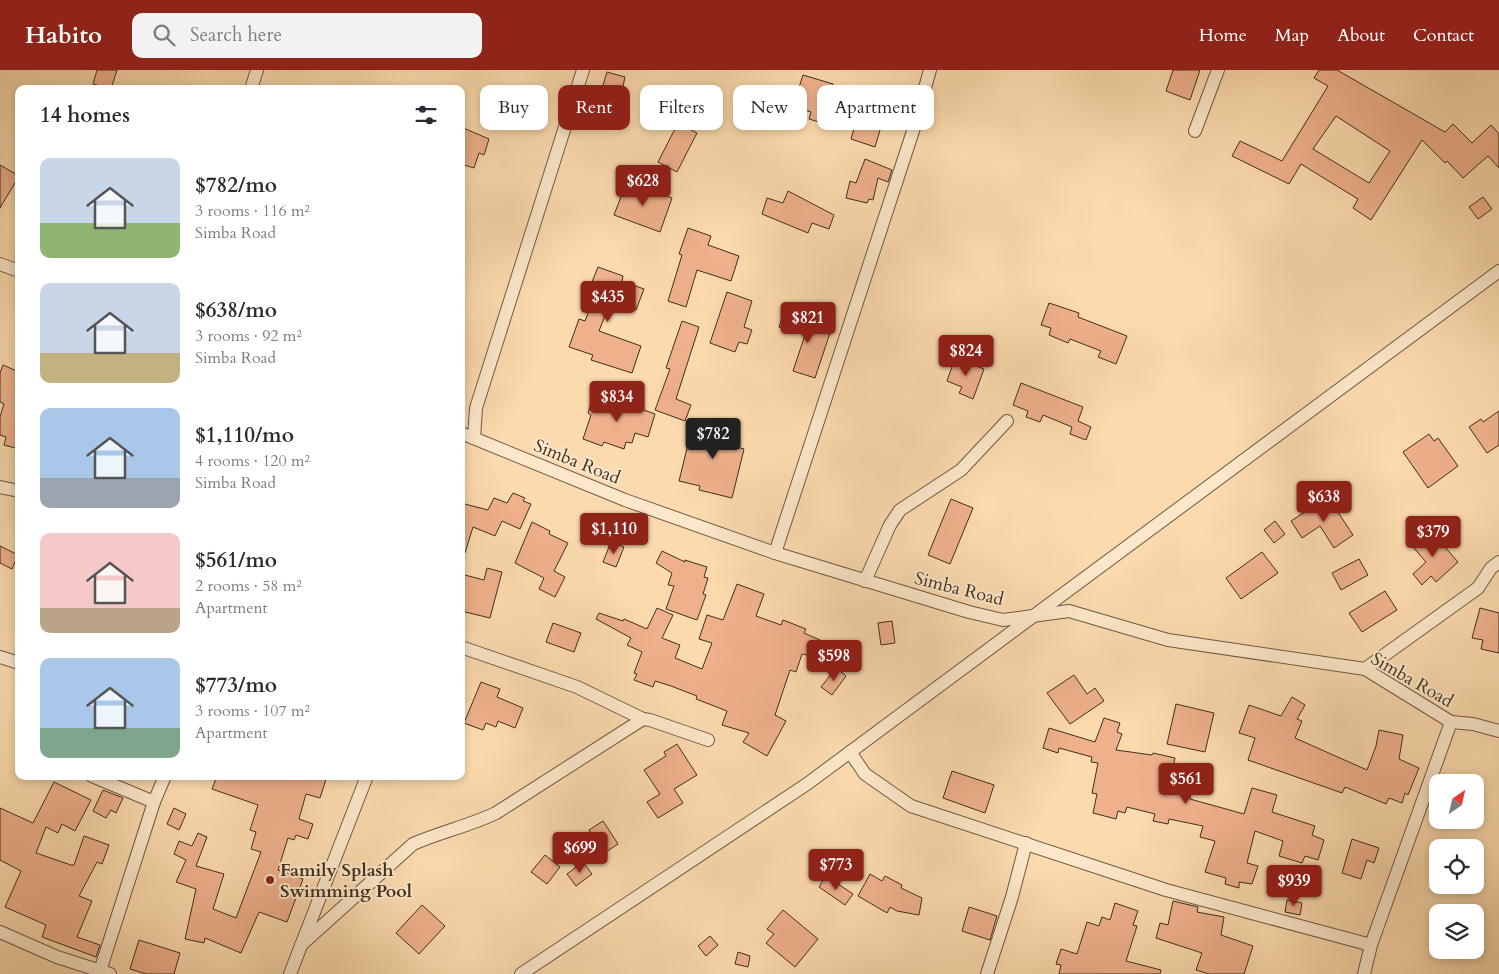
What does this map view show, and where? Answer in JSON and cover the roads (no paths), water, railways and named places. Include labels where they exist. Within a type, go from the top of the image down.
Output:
[{"type":"street","points":[[252,85],[257,70]]},
{"type":"street","points":[[474,438],[476,408],[583,70]]},
{"type":"street","points":[[775,553],[910,140],[930,70]]},
{"type":"street","points":[[1195,131],[1218,70]]},
{"type":"street","points":[[0,264],[15,270]]},
{"type":"street","points":[[520,974],[807,784],[931,690],[1036,615],[1499,271]]},
{"type":"street","points":[[865,581],[890,525],[900,510],[961,470],[1006,421]]},
{"type":"street","name":"Simba Road","points":[[465,435],[625,500],[775,553],[969,612],[1004,620],[1070,611],[1168,640],[1365,669],[1451,722],[1473,724],[1499,731]]},
{"type":"street","points":[[0,487],[15,490]]},
{"type":"street","points":[[1365,669],[1478,588],[1491,568],[1499,562]]},
{"type":"street","points":[[465,648],[578,687],[643,719],[708,740]]},
{"type":"street","points":[[0,657],[15,662]]},
{"type":"street","points":[[301,944],[413,844],[433,835],[478,822],[496,813],[643,719]]},
{"type":"street","points":[[1364,974],[1371,945],[1451,722]]},
{"type":"street","points":[[850,752],[865,774],[911,806],[1166,890],[1371,945]]},
{"type":"street","points":[[102,780],[154,802]]},
{"type":"street","points":[[0,932],[57,957],[103,972],[154,802],[163,780]]},
{"type":"street","points":[[290,974],[365,780]]},
{"type":"street","points":[[987,974],[1012,897],[1026,843]]},
{"type":"place","name":"Family Splash Swimming Pool","points":[[270,880]]}]
